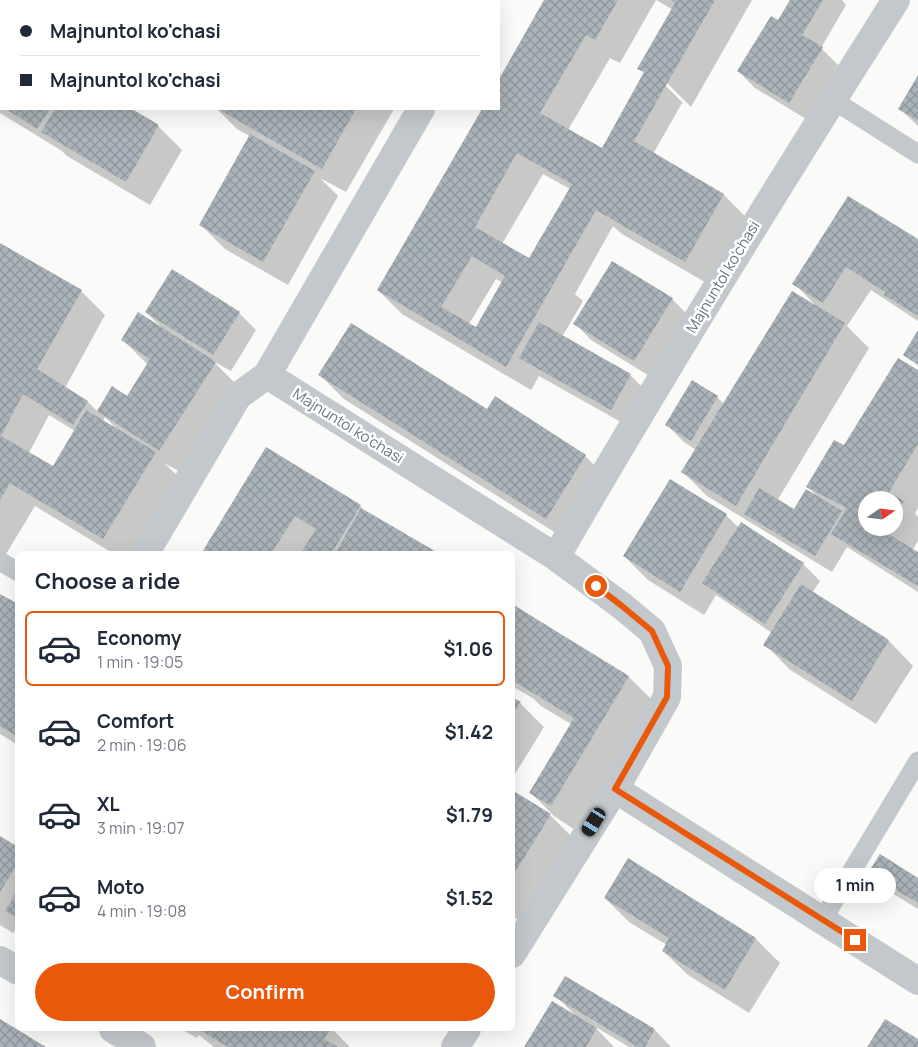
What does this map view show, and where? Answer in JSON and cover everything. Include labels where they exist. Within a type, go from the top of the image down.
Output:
[{"type":"street","name":"Majnuntol ko'chasi","points":[[556,557],[633,427],[896,0]]},
{"type":"street","points":[[147,551],[238,396],[267,375],[421,110]]},
{"type":"street","name":"Majnuntol ko'chasi","points":[[267,375],[556,557],[652,631],[668,666],[667,697],[615,789],[515,949]]},
{"type":"street","points":[[615,789],[823,919],[918,981]]},
{"type":"street","points":[[0,960],[15,969]]},
{"type":"street","points":[[115,1031],[142,1047]]},
{"type":"street","points":[[455,1047],[465,1031]]},
{"type":"lane","points":[[833,100],[918,154]]},
{"type":"lane","points":[[0,561],[15,570]]},
{"type":"lane","points":[[823,919],[918,761]]},
{"type":"building","points":[[544,0],[618,0],[595,40],[586,35],[540,113],[602,148],[644,72],[637,69],[675,3],[671,0],[715,0],[634,141],[724,194],[685,262],[596,210],[506,367],[377,290],[481,110],[500,110],[500,77]],"holes":[[[517,153],[572,184],[529,258],[475,227]],[[472,256],[505,276],[476,327],[441,307]]]},
{"type":"building","points":[[790,0],[823,0],[802,35],[823,47],[789,103],[737,71],[771,16],[778,20]]},
{"type":"building","points":[[918,75],[918,121],[898,109]]},
{"type":"building","points":[[8,110],[49,110],[37,129]]},
{"type":"building","points":[[54,110],[134,110],[159,125],[126,182],[41,132]]},
{"type":"building","points":[[220,110],[355,110],[322,169]]},
{"type":"building","points":[[250,134],[315,171],[263,262],[199,225]]},
{"type":"building","points":[[848,196],[918,239],[918,316],[884,295],[885,292],[846,267],[823,303],[792,284]]},
{"type":"building","points":[[0,243],[82,290],[37,369],[88,401],[73,425],[23,394],[1,436],[53,466],[86,410],[156,452],[103,539],[10,483],[0,500]]},
{"type":"building","points":[[612,261],[673,298],[634,361],[573,324]]},
{"type":"building","points":[[172,269],[240,312],[213,355],[145,312]]},
{"type":"building","points":[[792,291],[845,323],[736,506],[681,472]]},
{"type":"building","points":[[138,312],[216,362],[159,451],[97,411],[112,386],[127,396],[150,359],[121,340]]},
{"type":"building","points":[[539,322],[631,374],[611,410],[519,358]]},
{"type":"building","points":[[351,323],[487,409],[495,396],[586,455],[546,519],[318,375]]},
{"type":"building","points":[[918,330],[918,365],[903,355]]},
{"type":"building","points":[[898,358],[918,370],[918,444],[890,491],[858,491],[858,536],[892,536],[918,552],[918,586],[831,534],[847,508],[806,487],[834,440],[844,445]]},
{"type":"building","points":[[692,380],[718,396],[691,441],[665,425]]},
{"type":"building","points":[[266,447],[361,505],[333,551],[302,551],[316,529],[295,516],[273,551],[203,551]]},
{"type":"building","points":[[670,479],[727,514],[680,592],[623,556]]},
{"type":"building","points":[[759,488],[794,509],[806,489],[842,511],[815,556],[744,514]]},
{"type":"building","points":[[361,508],[435,551],[337,551]]},
{"type":"building","points":[[741,522],[804,563],[765,624],[702,583]]},
{"type":"building","points":[[801,584],[889,640],[852,701],[763,645]]},
{"type":"building","points":[[0,594],[15,602],[15,735],[0,726]]},
{"type":"building","points":[[515,606],[629,676],[551,806],[529,793],[574,718],[515,682]]},
{"type":"building","points":[[515,699],[521,702],[515,711]]},
{"type":"building","points":[[515,792],[551,814],[515,872]]},
{"type":"building","points":[[0,836],[15,845],[15,868],[0,892]]},
{"type":"building","points":[[880,854],[918,878],[918,903],[868,873]]},
{"type":"building","points":[[628,858],[756,938],[725,990],[662,951],[669,938],[604,898]]},
{"type":"building","points":[[15,894],[15,916],[5,911]]},
{"type":"building","points":[[565,976],[655,1029],[645,1047],[638,1047],[553,996]]},
{"type":"building","points":[[552,1001],[597,1028],[586,1047],[524,1047]]},
{"type":"building","points":[[0,1019],[15,1028],[15,1031],[20,1031],[46,1047],[0,1047]]},
{"type":"building","points":[[885,1019],[918,1039],[918,1047],[867,1047]]},
{"type":"building","points":[[201,1031],[329,1031],[324,1039],[338,1047],[228,1047]]},
{"type":"route","points":[[596,586],[652,631],[668,666],[667,697],[615,789],[855,940]]}]
